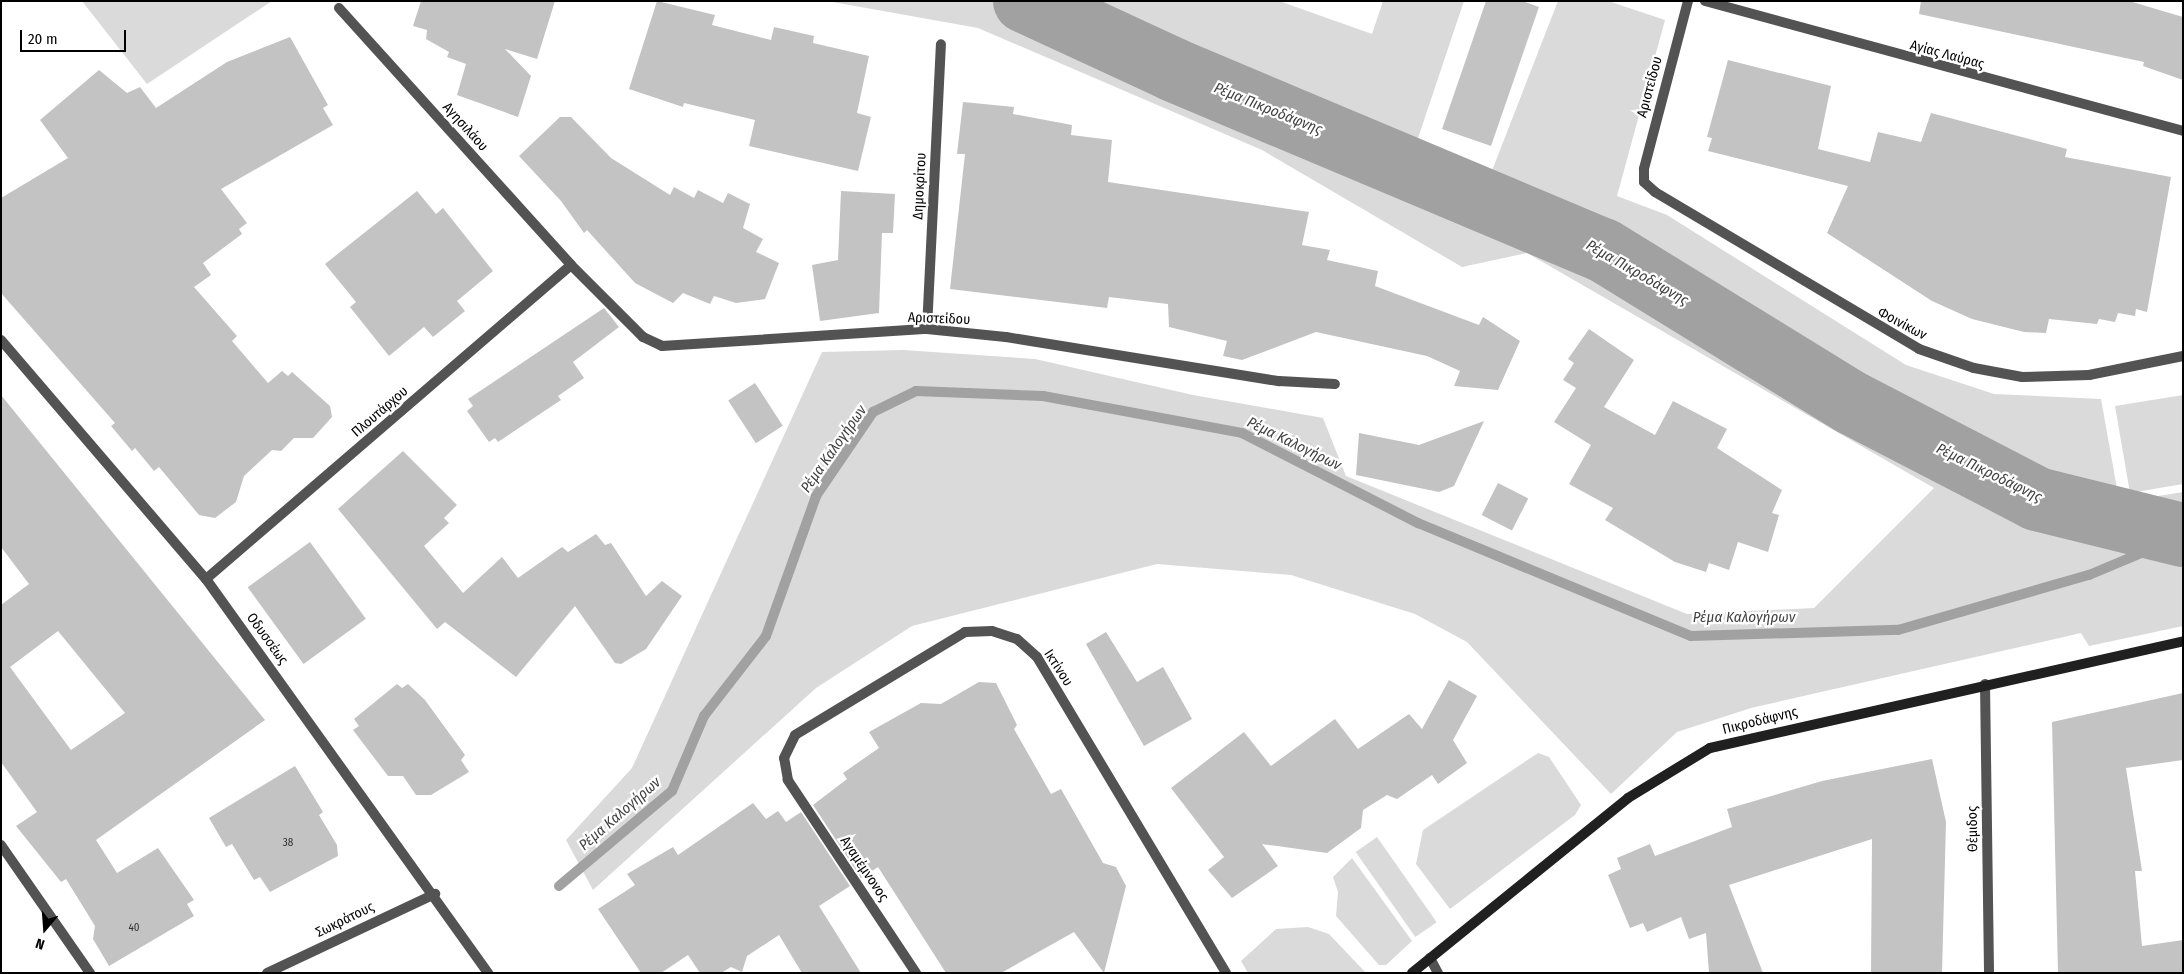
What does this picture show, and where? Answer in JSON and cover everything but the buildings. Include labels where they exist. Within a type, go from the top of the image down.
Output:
[{"type":"street","name":"Αριστείδου","points":[[1644,182],[1647,150],[1688,1]]},
{"type":"street","name":"Αγίας Λαύρας","points":[[1705,1],[2183,131]]},
{"type":"street","name":"Αγησιλάου","points":[[338,8],[571,265]]},
{"type":"street","name":"Δημοκρίτου","points":[[926,329],[941,44]]},
{"type":"street","name":"Φοινίκων","points":[[1644,182],[1868,322],[1918,350],[1965,365],[2022,377],[2089,375],[2183,356]]},
{"type":"street","name":"Αριστείδου","points":[[571,265],[643,337],[662,346],[926,329],[1016,338],[1279,382],[1334,384]]},
{"type":"street","name":"Πλουτάρχου","points":[[206,579],[571,265]]},
{"type":"street","name":"Οδυσσέως","points":[[1,340],[206,579],[435,894],[488,973]]},
{"type":"street","name":"Ικτίνου","points":[[788,780],[784,758],[795,735],[965,632],[992,631],[1017,639],[1037,658],[1226,973]]},
{"type":"street","name":"Πικροδάφνης","points":[[1412,973],[1628,798],[1710,748],[1984,684],[2183,641]]},
{"type":"street","name":"Θέμιδος","points":[[1984,684],[1989,973]]},
{"type":"street","name":"Αγαμέμνονος","points":[[788,780],[916,973]]},
{"type":"street","points":[[1,845],[90,973]]},
{"type":"street","name":"Σωκράτους","points":[[267,973],[435,894]]},
{"type":"street","points":[[1430,958],[1438,973]]},
{"type":"shaded area","points":[[82,1],[272,1],[147,84]]},
{"type":"shaded area","points":[[827,1],[1279,1],[1372,34],[1383,1],[1464,1],[1412,156],[1486,186],[1558,1],[1608,1],[1665,20],[1617,196],[1667,215],[1906,365],[1994,394],[2101,399],[2118,494],[2133,500],[2183,492],[2183,626],[2089,646],[2081,633],[1751,708],[1677,732],[1611,794],[1467,642],[1415,614],[1291,575],[1157,564],[912,626],[816,688],[593,890],[566,840],[632,768],[822,352],[903,350],[1035,359],[1193,395],[1323,418],[1346,476],[1687,614],[1814,608],[1934,488],[1527,253],[1462,267],[1262,150],[978,28]]},
{"type":"shaded area","points":[[2183,395],[2183,484],[2130,493],[2115,406]]},
{"type":"shaded area","points":[[1538,753],[1549,757],[1581,805],[1575,815],[1450,909],[1416,864],[1423,830]]},
{"type":"shaded area","points":[[1377,837],[1437,922],[1415,937],[1356,852]]},
{"type":"shaded area","points":[[1352,858],[1412,941],[1386,965],[1379,965],[1336,916],[1338,892],[1333,877]]},
{"type":"shaded area","points":[[1308,927],[1329,934],[1366,973],[1248,973],[1241,961],[1276,929]]},
{"type":"waterway","name":"Ρέμα Πικροδάφνης","points":[[1025,1],[1174,70],[1603,250],[1852,403],[2037,499],[2183,535]]},
{"type":"waterway","name":"Ρέμα Καλογήρων","points":[[559,886],[672,791],[704,716],[766,636],[816,496],[873,412],[916,391],[1043,396],[1242,433],[1418,523],[1691,636],[1898,630],[2089,575],[2182,536]]}]
